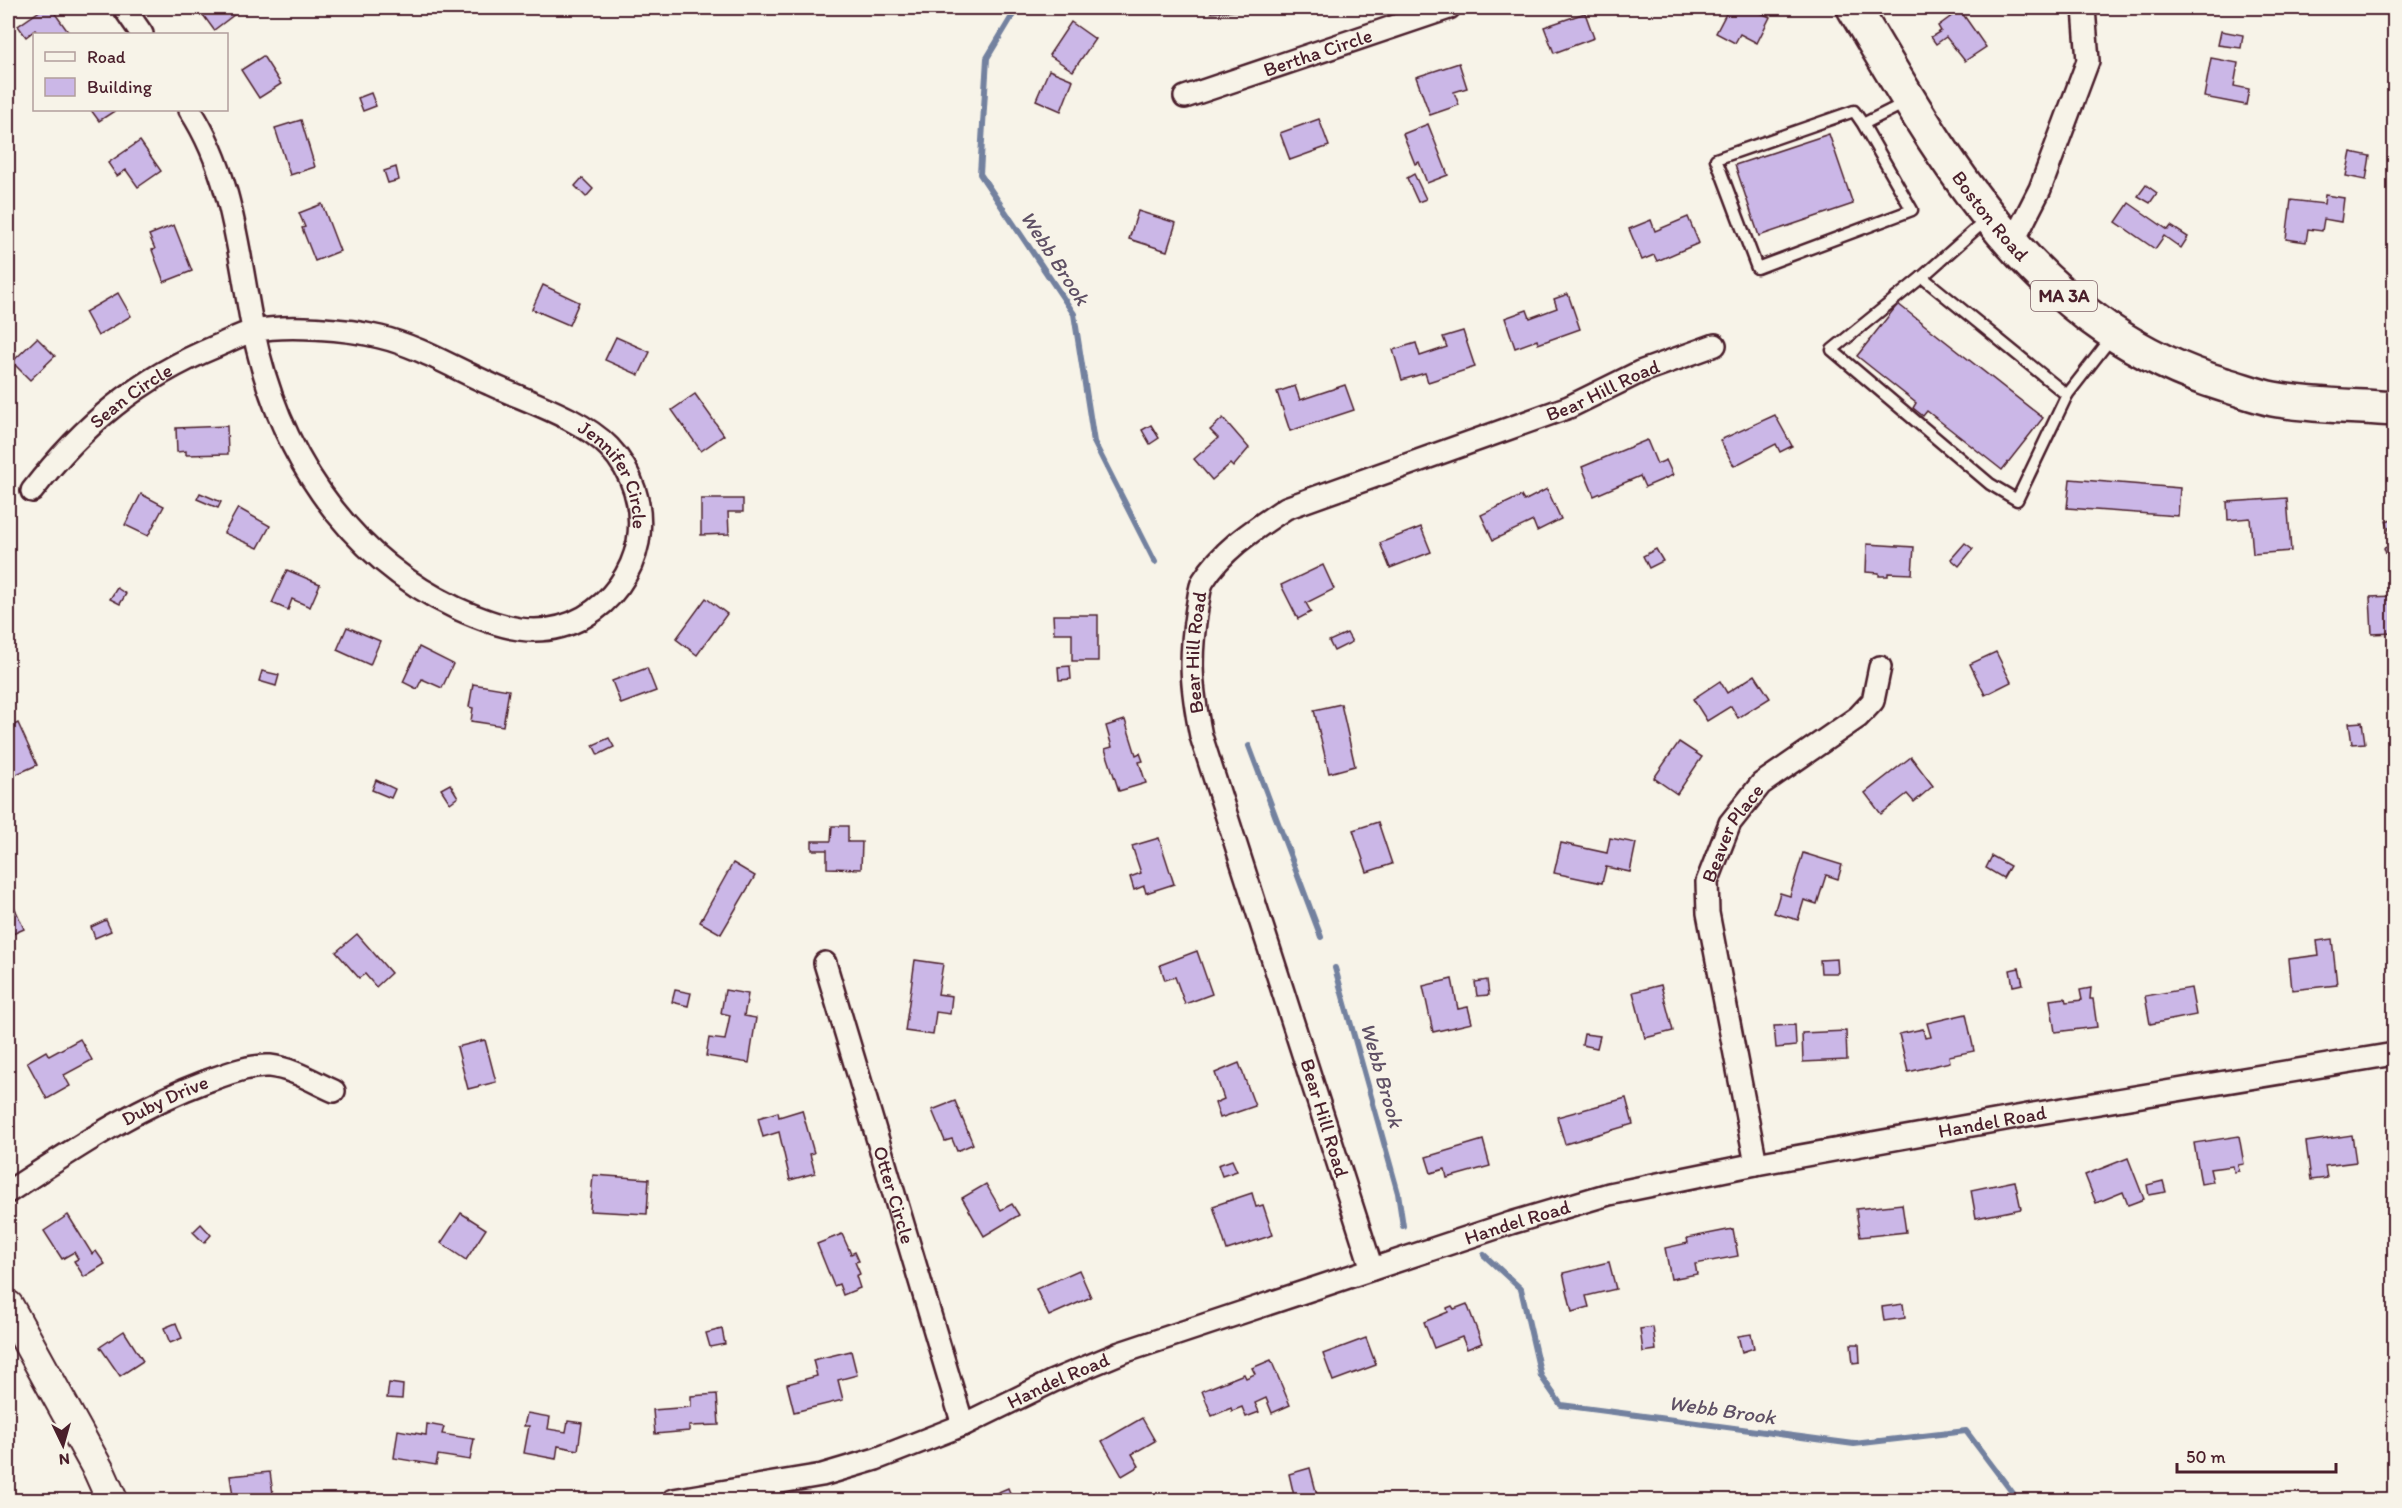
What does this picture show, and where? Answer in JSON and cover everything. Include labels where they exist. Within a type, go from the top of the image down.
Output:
[{"type":"main road","name":"Boston Road","points":[[1854,8],[1942,154],[1989,218],[2033,269],[2081,311],[2159,361],[2210,380],[2271,399],[2394,409]]},
{"type":"street","points":[[124,8],[141,33]]},
{"type":"street","name":"Bertha Circle","points":[[1185,97],[1449,8]]},
{"type":"street","points":[[2012,244],[2040,189],[2088,61],[2084,8]]},
{"type":"street","name":"Jennifer Circle","points":[[191,111],[216,160],[230,197],[254,331],[284,429],[310,478],[352,532],[381,560],[415,584],[501,627],[534,631],[567,625],[583,618],[603,603],[620,585],[637,546],[640,522],[638,504],[623,464],[593,433],[417,350],[381,337],[302,328],[254,331]]},
{"type":"street","name":"Sean Circle","points":[[32,491],[58,457],[123,396],[180,363],[254,331]]},
{"type":"street","name":"Bear Hill Road","points":[[1372,1269],[1201,736],[1193,693],[1191,649],[1202,584],[1219,559],[1246,535],[1286,508],[1569,407],[1640,372],[1715,345]]},
{"type":"street","name":"Beaver Place","points":[[1756,1164],[1708,913],[1707,882],[1730,823],[1742,807],[1761,784],[1858,717],[1873,701],[1880,667]]},
{"type":"street","name":"Otter Circle","points":[[825,963],[963,1425]]},
{"type":"street","name":"Handel Road","points":[[673,1500],[822,1475],[876,1459],[963,1425],[1053,1381],[1120,1353],[1372,1269],[1609,1194],[1756,1164],[2239,1078],[2394,1054]]},
{"type":"street","name":"Duby Drive","points":[[8,1192],[80,1143],[127,1116],[176,1092],[227,1073],[270,1066],[334,1091]]},
{"type":"street","points":[[8,1306],[99,1471],[112,1500]]},
{"type":"lane","points":[[1863,124],[1910,101]]},
{"type":"lane","points":[[1854,111],[1863,124],[1912,210],[1757,268],[1716,159],[1854,111]]},
{"type":"lane","points":[[1989,218],[1922,277],[1832,350],[1990,484],[2017,500],[2067,395],[2114,334]]},
{"type":"lane","points":[[1922,277],[2067,395]]},
{"type":"building","points":[[44,8],[51,8],[69,33],[37,33],[35,30],[26,37],[18,26]]},
{"type":"building","points":[[198,8],[231,8],[235,14],[214,30]]},
{"type":"building","points":[[1211,8],[1249,8],[1249,10],[1211,13]]},
{"type":"building","points":[[1729,8],[1750,8],[1770,17],[1757,43],[1740,34],[1735,43],[1716,33]]},
{"type":"building","points":[[1960,10],[1986,47],[1965,61],[1946,37],[1936,44],[1931,37],[1941,31],[1938,26]]},
{"type":"building","points":[[1585,13],[1594,38],[1554,53],[1544,27]]},
{"type":"building","points":[[1071,22],[1095,39],[1073,71],[1049,55]]},
{"type":"building","points":[[2221,31],[2243,35],[2241,48],[2218,45]]},
{"type":"building","points":[[263,56],[281,84],[259,98],[241,70]]},
{"type":"building","points":[[2211,58],[2238,63],[2234,86],[2249,89],[2246,105],[2204,97]]},
{"type":"building","points":[[1459,63],[1467,88],[1454,92],[1459,105],[1430,115],[1416,77]]},
{"type":"building","points":[[1049,70],[1073,80],[1061,111],[1036,100]]},
{"type":"building","points":[[371,93],[376,106],[363,111],[358,98]]},
{"type":"building","points":[[92,111],[114,111],[99,121]]},
{"type":"building","points":[[1319,119],[1329,146],[1290,160],[1280,133]]},
{"type":"building","points":[[301,120],[315,167],[290,175],[275,128]]},
{"type":"building","points":[[1428,124],[1448,175],[1427,183],[1419,162],[1415,164],[1403,134]]},
{"type":"building","points":[[1829,134],[1853,204],[1759,236],[1735,165]]},
{"type":"building","points":[[140,141],[161,171],[138,187],[126,170],[117,176],[108,163]]},
{"type":"building","points":[[2351,152],[2370,156],[2366,180],[2346,176]]},
{"type":"building","points":[[396,167],[399,180],[388,183],[384,171]]},
{"type":"building","points":[[1414,174],[1426,199],[1418,202],[1407,178]]},
{"type":"building","points":[[582,178],[593,189],[586,197],[575,186]]},
{"type":"building","points":[[2146,185],[2157,193],[2150,203],[2138,196]]},
{"type":"building","points":[[2325,195],[2344,198],[2341,222],[2324,219],[2322,231],[2308,229],[2306,242],[2286,239],[2291,200],[2324,204]]},
{"type":"building","points":[[2129,203],[2168,230],[2171,226],[2188,237],[2181,248],[2164,236],[2155,249],[2116,222]]},
{"type":"building","points":[[322,204],[340,251],[315,261],[302,228],[305,227],[299,213]]},
{"type":"building","points":[[1138,211],[1176,223],[1167,251],[1129,239]]},
{"type":"building","points":[[1688,217],[1699,243],[1657,261],[1654,255],[1642,260],[1629,229],[1651,220],[1655,231]]},
{"type":"building","points":[[174,225],[192,271],[164,282],[149,235]]},
{"type":"building","points":[[543,285],[579,302],[569,325],[532,309]]},
{"type":"building","points":[[118,293],[131,316],[98,336],[85,312]]},
{"type":"building","points":[[1568,294],[1580,329],[1538,344],[1537,340],[1515,348],[1505,318],[1527,310],[1530,318],[1557,308],[1554,299]]},
{"type":"building","points":[[1898,304],[2043,418],[2002,470],[1927,411],[1923,416],[1913,408],[1916,403],[1857,356]]},
{"type":"building","points":[[1463,331],[1475,367],[1428,382],[1425,373],[1402,380],[1393,350],[1416,343],[1420,356],[1447,347],[1443,337]]},
{"type":"building","points":[[616,337],[650,352],[639,375],[605,360]]},
{"type":"building","points":[[37,338],[55,356],[30,380],[12,362]]},
{"type":"building","points":[[1345,385],[1354,410],[1290,431],[1277,392],[1295,386],[1300,400]]},
{"type":"building","points":[[695,394],[724,435],[701,451],[672,410]]},
{"type":"building","points":[[1775,415],[1792,446],[1780,452],[1776,444],[1734,466],[1720,440]]},
{"type":"building","points":[[1223,418],[1249,448],[1233,467],[1230,464],[1212,480],[1194,459],[1218,438],[1210,430]]},
{"type":"building","points":[[1151,425],[1159,438],[1150,444],[1142,430]]},
{"type":"building","points":[[227,426],[228,454],[186,455],[186,451],[177,452],[176,428]]},
{"type":"building","points":[[1647,440],[1657,464],[1666,460],[1673,475],[1645,487],[1640,476],[1594,496],[1582,467]]},
{"type":"building","points":[[2070,479],[2180,488],[2178,516],[2067,508]]},
{"type":"building","points":[[1547,489],[1561,519],[1537,531],[1533,521],[1493,540],[1481,515],[1521,496],[1524,501]]},
{"type":"building","points":[[200,493],[221,502],[218,508],[197,499]]},
{"type":"building","points":[[141,494],[164,506],[148,536],[125,525]]},
{"type":"building","points":[[2287,498],[2291,551],[2253,554],[2250,518],[2228,520],[2227,502]]},
{"type":"building","points":[[701,499],[743,499],[743,512],[728,512],[729,534],[701,535]]},
{"type":"building","points":[[238,508],[270,526],[258,548],[224,533]]},
{"type":"building","points":[[2394,518],[2394,545],[2386,521]]},
{"type":"building","points":[[1421,527],[1431,552],[1390,568],[1380,543]]},
{"type":"building","points":[[1965,543],[1973,549],[1959,566],[1951,559]]},
{"type":"building","points":[[1867,544],[1914,547],[1912,574],[1888,573],[1888,576],[1879,576],[1879,573],[1866,572]]},
{"type":"building","points":[[2394,545],[2394,566],[2391,567],[2384,548]]},
{"type":"building","points":[[1656,549],[1663,561],[1649,568],[1643,556]]},
{"type":"building","points":[[1323,565],[1334,589],[1306,603],[1311,612],[1298,619],[1281,585]]},
{"type":"building","points":[[287,570],[320,584],[310,607],[292,599],[288,610],[272,603]]},
{"type":"building","points":[[117,588],[126,594],[120,604],[110,599]]},
{"type":"building","points":[[2394,596],[2394,633],[2372,634],[2370,597]]},
{"type":"building","points":[[706,598],[727,614],[697,655],[676,639]]},
{"type":"building","points":[[1053,615],[1098,615],[1098,661],[1072,661],[1072,633],[1054,633]]},
{"type":"building","points":[[347,627],[380,641],[370,665],[337,650]]},
{"type":"building","points":[[1347,633],[1352,642],[1334,651],[1329,641]]},
{"type":"building","points":[[419,647],[453,664],[442,688],[422,679],[417,689],[403,682]]},
{"type":"building","points":[[1996,652],[2011,682],[1985,695],[1970,664]]},
{"type":"building","points":[[1070,666],[1071,679],[1059,680],[1058,667]]},
{"type":"building","points":[[647,668],[656,691],[621,704],[612,681]]},
{"type":"building","points":[[262,671],[279,675],[276,686],[259,681]]},
{"type":"building","points":[[1755,675],[1770,698],[1738,718],[1731,706],[1707,721],[1693,699],[1720,681],[1727,693]]},
{"type":"building","points":[[473,684],[509,690],[503,726],[471,721],[473,708],[469,707]]},
{"type":"building","points":[[1341,704],[1355,766],[1329,773],[1314,710]]},
{"type":"building","points":[[1125,720],[1136,755],[1140,753],[1143,761],[1139,762],[1146,783],[1119,791],[1105,749],[1112,747],[1106,726]]},
{"type":"building","points":[[2362,722],[2365,743],[2352,744],[2349,723]]},
{"type":"building","points":[[18,723],[37,765],[10,777],[8,728]]},
{"type":"building","points":[[609,738],[614,747],[598,755],[593,745]]},
{"type":"building","points":[[1679,742],[1702,757],[1677,794],[1654,778]]},
{"type":"building","points":[[1911,757],[1933,786],[1914,802],[1907,794],[1881,814],[1865,793]]},
{"type":"building","points":[[376,780],[395,789],[391,798],[372,790]]},
{"type":"building","points":[[450,784],[458,797],[450,803],[441,789]]},
{"type":"building","points":[[1378,822],[1392,864],[1367,872],[1353,830]]},
{"type":"building","points":[[832,826],[848,826],[848,842],[862,842],[861,869],[827,868],[827,850],[812,850],[812,841],[831,841]]},
{"type":"building","points":[[1159,838],[1174,884],[1146,893],[1144,886],[1134,890],[1130,877],[1141,873],[1132,846]]},
{"type":"building","points":[[1610,838],[1636,843],[1630,872],[1606,867],[1602,883],[1554,873],[1561,843],[1607,853]]},
{"type":"building","points":[[1803,853],[1842,865],[1838,879],[1826,875],[1817,904],[1804,900],[1798,920],[1774,913],[1780,893],[1790,896]]},
{"type":"building","points":[[1992,856],[2010,866],[2003,878],[1986,868]]},
{"type":"building","points":[[733,863],[755,876],[721,934],[700,922]]},
{"type":"building","points":[[10,897],[24,929],[8,936],[8,898]]},
{"type":"building","points":[[106,920],[111,931],[95,938],[91,927]]},
{"type":"building","points":[[357,934],[391,973],[376,987],[365,974],[359,978],[336,952]]},
{"type":"building","points":[[2332,939],[2337,985],[2292,990],[2289,959],[2319,955],[2317,941]]},
{"type":"building","points":[[1197,951],[1212,994],[1185,1004],[1175,977],[1165,980],[1160,965]]},
{"type":"building","points":[[1837,959],[1838,973],[1821,973],[1820,960]]},
{"type":"building","points":[[915,960],[943,964],[938,994],[952,996],[950,1014],[936,1012],[933,1035],[905,1031]]},
{"type":"building","points":[[2019,968],[2023,984],[2013,986],[2010,970]]},
{"type":"building","points":[[1452,979],[1458,1009],[1468,1007],[1472,1023],[1433,1032],[1423,986]]},
{"type":"building","points":[[1487,980],[1489,995],[1477,996],[1475,982]]},
{"type":"building","points":[[1661,985],[1673,1031],[1645,1038],[1633,992]]},
{"type":"building","points":[[2091,988],[2090,999],[2093,999],[2097,1027],[2055,1032],[2050,1000],[2065,998],[2066,1002],[2082,1000],[2080,990]]},
{"type":"building","points":[[2191,988],[2196,1015],[2150,1024],[2145,996]]},
{"type":"building","points":[[675,990],[691,993],[688,1006],[672,1002]]},
{"type":"building","points":[[725,990],[748,994],[744,1016],[756,1018],[749,1063],[706,1056],[709,1038],[725,1040],[730,1015],[721,1013]]},
{"type":"building","points":[[1966,1014],[1974,1051],[1949,1056],[1950,1062],[1908,1072],[1899,1034],[1923,1029],[1925,1038],[1931,1037],[1927,1023]]},
{"type":"building","points":[[1795,1025],[1796,1046],[1776,1048],[1774,1026]]},
{"type":"building","points":[[1846,1031],[1847,1060],[1803,1062],[1802,1033]]},
{"type":"building","points":[[1584,1034],[1600,1036],[1597,1048],[1582,1045]]},
{"type":"building","points":[[80,1039],[92,1060],[64,1075],[70,1086],[47,1099],[27,1062],[46,1051],[49,1056]]},
{"type":"building","points":[[485,1040],[496,1082],[468,1089],[457,1047]]},
{"type":"building","points":[[1239,1063],[1255,1106],[1220,1118],[1215,1103],[1224,1099],[1215,1073]]},
{"type":"building","points":[[1626,1098],[1633,1124],[1565,1144],[1557,1117]]},
{"type":"building","points":[[955,1101],[973,1144],[957,1151],[952,1139],[945,1141],[932,1110]]},
{"type":"building","points":[[802,1110],[814,1153],[810,1154],[815,1173],[790,1180],[779,1132],[763,1137],[758,1118],[778,1112],[779,1117]]},
{"type":"building","points":[[2352,1135],[2356,1162],[2325,1166],[2327,1178],[2311,1180],[2306,1142]]},
{"type":"building","points":[[2239,1136],[2244,1164],[2238,1165],[2239,1171],[2234,1172],[2233,1166],[2210,1169],[2213,1182],[2201,1184],[2194,1143]]},
{"type":"building","points":[[1483,1140],[1490,1166],[1447,1178],[1445,1169],[1431,1173],[1426,1157]]},
{"type":"building","points":[[2128,1158],[2144,1199],[2128,1205],[2123,1192],[2096,1203],[2085,1175]]},
{"type":"building","points":[[1232,1160],[1237,1171],[1222,1176],[1218,1165]]},
{"type":"building","points":[[593,1175],[649,1179],[647,1214],[590,1211]]},
{"type":"building","points":[[2015,1181],[2021,1209],[1976,1218],[1971,1190]]},
{"type":"building","points":[[2163,1181],[2166,1192],[2149,1195],[2147,1185]]},
{"type":"building","points":[[986,1184],[1001,1210],[1012,1204],[1019,1215],[984,1236],[962,1198]]},
{"type":"building","points":[[1252,1193],[1256,1207],[1263,1205],[1273,1235],[1227,1250],[1213,1206]]},
{"type":"building","points":[[1902,1204],[1906,1232],[1860,1237],[1856,1209]]},
{"type":"building","points":[[461,1213],[486,1229],[466,1260],[441,1243]]},
{"type":"building","points":[[68,1215],[92,1254],[96,1251],[105,1264],[84,1277],[74,1261],[78,1259],[74,1252],[62,1259],[44,1231]]},
{"type":"building","points":[[201,1224],[211,1235],[204,1243],[193,1232]]},
{"type":"building","points":[[1733,1229],[1738,1256],[1695,1264],[1697,1274],[1671,1279],[1665,1248],[1688,1243],[1687,1238]]},
{"type":"building","points":[[842,1234],[851,1254],[855,1252],[859,1261],[855,1262],[860,1274],[856,1276],[860,1288],[843,1295],[839,1284],[834,1286],[817,1244]]},
{"type":"building","points":[[1609,1262],[1616,1289],[1586,1296],[1589,1307],[1572,1312],[1563,1273]]},
{"type":"building","points":[[1079,1270],[1091,1297],[1049,1316],[1036,1289]]},
{"type":"building","points":[[1467,1304],[1482,1343],[1467,1349],[1462,1337],[1434,1348],[1424,1322],[1448,1312],[1447,1308],[1452,1306],[1454,1309]]},
{"type":"building","points":[[1903,1304],[1905,1318],[1884,1321],[1882,1307]]},
{"type":"building","points":[[176,1323],[182,1338],[170,1343],[164,1328]]},
{"type":"building","points":[[1653,1327],[1656,1350],[1643,1352],[1640,1329]]},
{"type":"building","points":[[722,1329],[725,1344],[710,1347],[706,1333]]},
{"type":"building","points":[[124,1331],[143,1361],[120,1376],[100,1347]]},
{"type":"building","points":[[1751,1334],[1754,1348],[1742,1352],[1738,1336]]},
{"type":"building","points":[[1366,1338],[1376,1365],[1333,1381],[1323,1354]]},
{"type":"building","points":[[1851,1344],[1859,1344],[1860,1362],[1853,1363]]},
{"type":"building","points":[[851,1351],[857,1375],[838,1380],[843,1400],[794,1412],[787,1384],[817,1376],[813,1360]]},
{"type":"building","points":[[1271,1360],[1290,1405],[1272,1413],[1266,1398],[1255,1403],[1259,1412],[1246,1417],[1242,1407],[1232,1411],[1231,1408],[1212,1416],[1202,1391],[1244,1374],[1246,1378],[1255,1374],[1252,1368]]},
{"type":"building","points":[[389,1383],[403,1385],[402,1399],[387,1398]]},
{"type":"building","points":[[717,1394],[719,1425],[689,1426],[689,1431],[655,1434],[653,1410],[691,1407],[691,1396]]},
{"type":"building","points":[[527,1413],[550,1417],[548,1429],[566,1432],[568,1421],[582,1423],[578,1450],[558,1446],[556,1459],[524,1453],[529,1426],[524,1426]]},
{"type":"building","points":[[1142,1418],[1155,1441],[1132,1454],[1139,1466],[1122,1476],[1102,1441]]},
{"type":"building","points":[[427,1424],[444,1427],[442,1434],[474,1439],[470,1460],[438,1455],[436,1465],[394,1458],[398,1430],[426,1435]]},
{"type":"building","points":[[1310,1468],[1317,1495],[1295,1500],[1289,1474]]},
{"type":"building","points":[[270,1472],[273,1494],[265,1495],[266,1499],[258,1500],[257,1495],[237,1500],[237,1496],[233,1496],[230,1476]]},
{"type":"building","points":[[1008,1488],[1013,1500],[970,1500],[981,1496],[982,1499]]},
{"type":"waterway","name":"Webb Brook","points":[[1017,8],[987,58],[980,174],[1074,314],[1094,442],[1155,562]]},
{"type":"waterway","name":"Webb Brook","points":[[1249,746],[1321,937]]},
{"type":"waterway","name":"Webb Brook","points":[[1335,968],[1398,1193],[1403,1226]]},
{"type":"waterway","name":"Webb Brook","points":[[1484,1255],[1521,1289],[1541,1376],[1561,1405],[1854,1444],[1966,1431],[2018,1500]]}]
